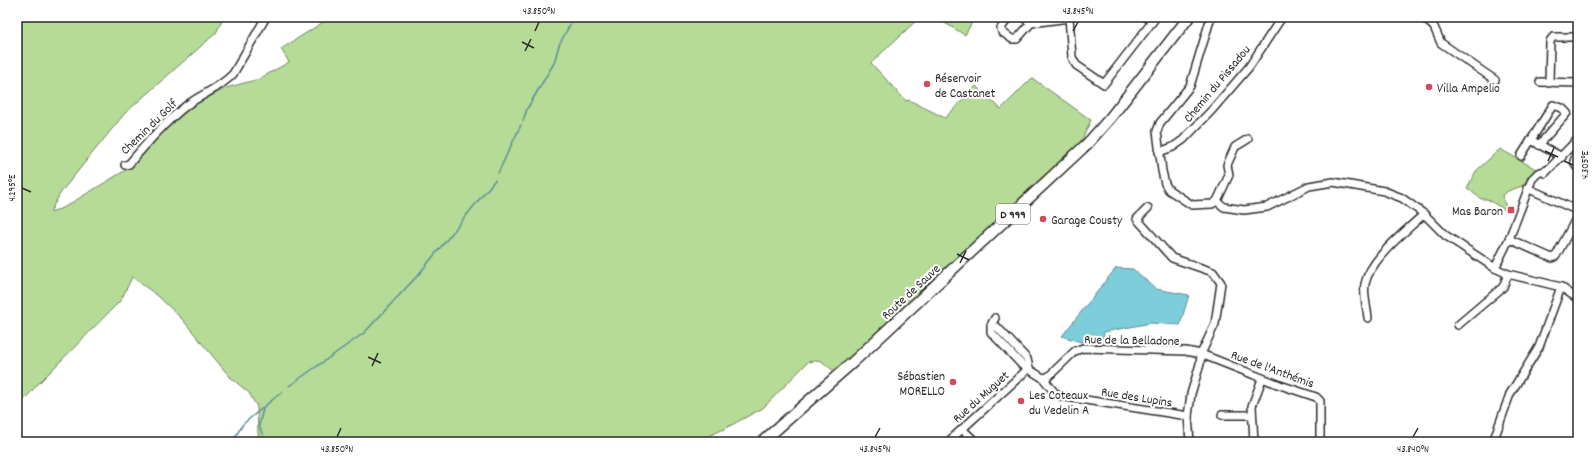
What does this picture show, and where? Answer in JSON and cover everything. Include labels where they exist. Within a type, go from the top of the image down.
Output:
[{"type":"main road","name":"Route de Sauve","points":[[762,442],[853,362],[1088,143],[1111,118],[1189,17]]},
{"type":"main road","name":"Route de Sauve","points":[[754,442],[769,435]]},
{"type":"street","name":"Chemin du Golf","points":[[125,165],[129,164],[173,117],[189,104],[226,81],[233,74],[266,17]]},
{"type":"street","points":[[1009,17],[1001,28],[1002,32],[1012,39],[1017,39],[1032,23],[1069,18],[1072,57],[1076,65],[1104,84],[1154,19],[1146,17]]},
{"type":"street","points":[[1023,17],[1032,23]]},
{"type":"street","points":[[1211,17],[1190,86],[1160,123],[1157,131],[1165,184],[1170,190],[1192,205],[1212,204],[1217,201],[1229,175],[1227,165],[1235,147],[1248,139]]},
{"type":"street","name":"Chemin du Pissadou","points":[[1159,152],[1173,147],[1183,140],[1212,110],[1249,67],[1282,17]]},
{"type":"street","points":[[1423,17],[1434,27],[1441,43],[1495,80]]},
{"type":"street","points":[[1549,83],[1550,41],[1553,37],[1578,37]]},
{"type":"street","points":[[1540,82],[1578,83]]},
{"type":"street","points":[[1522,156],[1553,106],[1562,108],[1567,113],[1539,145]]},
{"type":"street","points":[[1495,268],[1509,239],[1532,179],[1538,173],[1547,170],[1562,157],[1578,139]]},
{"type":"street","points":[[1531,140],[1562,157]]},
{"type":"street","points":[[1578,151],[1574,161],[1578,168]]},
{"type":"street","points":[[1217,201],[1224,207],[1244,210],[1267,207],[1309,186],[1333,182],[1384,191],[1402,198],[1424,214],[1445,235],[1495,268],[1508,274],[1562,288],[1578,299]]},
{"type":"street","points":[[1509,239],[1552,258],[1556,256],[1578,214],[1576,210],[1529,186]]},
{"type":"street","points":[[1148,208],[1137,219],[1172,258],[1213,272],[1219,279],[1218,314],[1201,354],[1200,364],[1191,394],[1188,416],[1190,442]]},
{"type":"street","points":[[1368,318],[1364,285],[1371,269],[1393,243],[1424,214]]},
{"type":"street","points":[[1458,325],[1503,287],[1508,274]]},
{"type":"street","points":[[1493,442],[1510,394],[1540,347],[1562,288]]},
{"type":"street","points":[[995,318],[991,325],[991,332],[1022,364],[1043,378]]},
{"type":"street","name":"Rue de la Belladone","points":[[1043,378],[1048,377],[1075,351],[1083,348],[1186,351],[1201,354]]},
{"type":"street","name":"Rue de l'Anthémis","points":[[1201,354],[1262,379],[1316,396],[1320,401],[1320,442]]},
{"type":"street","name":"Rue du Muguet","points":[[948,442],[1029,368]]},
{"type":"street","name":"Rue des Lupins","points":[[1043,378],[1054,392],[1060,396],[1188,416]]},
{"type":"street","points":[[1254,442],[1252,415],[1254,398],[1262,379]]},
{"type":"street","points":[[1222,415],[1252,415]]},
{"type":"street","points":[[962,429],[976,442]]},
{"type":"green space","points":[[17,17],[224,17],[216,33],[125,113],[61,192],[50,212],[63,208],[134,165],[168,125],[194,105],[226,88],[259,79],[289,62],[281,49],[331,17],[920,17],[871,63],[906,101],[909,100],[945,118],[976,86],[1001,109],[1032,78],[1091,120],[1080,144],[835,372],[820,360],[808,362],[763,408],[696,442],[262,442],[258,434],[257,407],[249,393],[230,377],[182,319],[158,296],[132,277],[121,300],[37,385],[17,408]]},
{"type":"green space","points":[[935,17],[975,17],[965,35]]},
{"type":"green space","points":[[1500,149],[1536,169],[1522,186],[1508,191],[1502,196],[1508,212],[1487,199],[1481,199],[1467,188],[1476,171]]},
{"type":"water","points":[[1116,268],[1133,269],[1156,289],[1189,295],[1180,325],[1151,323],[1104,332],[1102,344],[1081,342],[1062,336]]},
{"type":"waterway","points":[[523,121],[527,109],[554,63],[559,45],[574,17]]},
{"type":"waterway","points":[[498,173],[521,125]]},
{"type":"waterway","points":[[289,386],[364,333],[419,274],[495,180]]},
{"type":"waterway","points":[[232,442],[243,424],[282,392]]},
{"type":"waterway","points":[[263,409],[259,425],[265,442]]},
{"type":"place","name":"Réservoir de Castanet","points":[[927,84]]},
{"type":"place","name":"Villa Ampelio","points":[[1429,87]]},
{"type":"place","name":"Mas Baron","points":[[1511,210]]},
{"type":"place","name":"Garage Cousty","points":[[1043,219]]},
{"type":"place","name":"Sébastien MORELLO","points":[[953,382]]},
{"type":"place","name":"Les Coteaux du Vedelin A","points":[[1021,401]]}]
